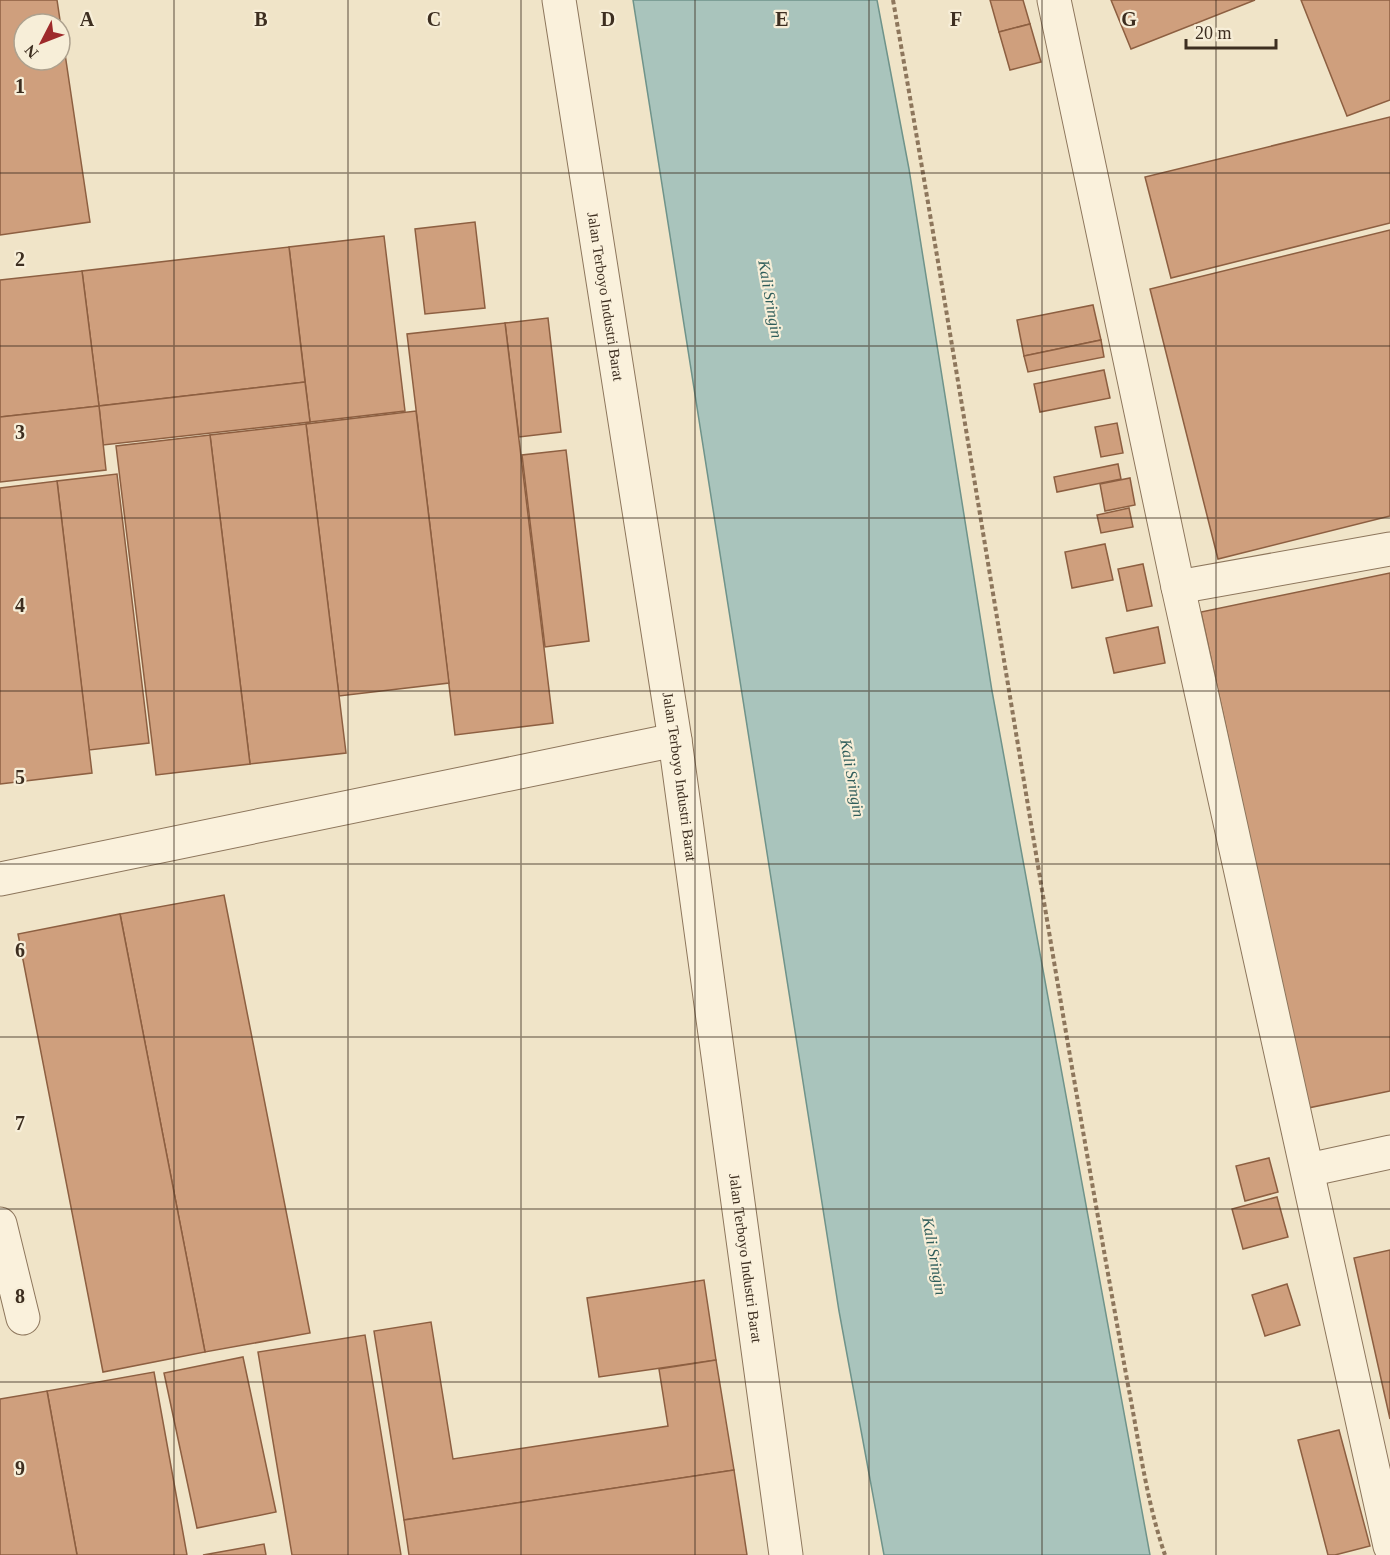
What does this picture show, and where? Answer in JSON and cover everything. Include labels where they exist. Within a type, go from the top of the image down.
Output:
[{"type":"lane","name":"Jalan Terboyo Industri Barat","points":[[559,0],[675,740],[786,1555]]},
{"type":"lane","points":[[1054,0],[1178,587],[1390,1546]]},
{"type":"lane","points":[[1178,587],[1390,549]]},
{"type":"lane","points":[[0,879],[675,740]]},
{"type":"lane","points":[[1308,1170],[1390,1152]]},
{"type":"lane","points":[[0,1224],[23,1318]]},
{"type":"path","points":[[893,0],[1087,1153],[1155,1525],[1165,1555]]},
{"type":"water","name":"Kali Sringin","points":[[633,0],[877,0],[909,169],[992,691],[1150,1555],[884,1555],[839,1311]]},
{"type":"building","points":[[0,0],[57,0],[59,12],[12,12],[12,72],[68,72],[90,222],[0,235]]},
{"type":"building","points":[[990,0],[1023,0],[1030,24],[999,32]]},
{"type":"building","points":[[1111,0],[1255,0],[1131,49]]},
{"type":"building","points":[[1301,0],[1390,0],[1390,100],[1347,116]]},
{"type":"building","points":[[1030,24],[1041,62],[1010,70],[999,32]]},
{"type":"building","points":[[1390,117],[1390,223],[1171,278],[1145,177]]},
{"type":"building","points":[[475,222],[485,308],[425,314],[415,229]]},
{"type":"building","points":[[1390,230],[1390,516],[1218,559],[1150,289]]},
{"type":"building","points":[[384,236],[405,411],[310,422],[289,247]]},
{"type":"building","points":[[289,247],[305,382],[99,406],[82,271]]},
{"type":"building","points":[[82,271],[99,406],[0,417],[0,280]]},
{"type":"building","points":[[1093,305],[1101,340],[1024,356],[1017,320]]},
{"type":"building","points":[[548,318],[561,432],[519,437],[505,323]]},
{"type":"building","points":[[505,323],[553,723],[455,735],[407,334]]},
{"type":"building","points":[[1101,340],[1104,357],[1028,372],[1024,356]]},
{"type":"building","points":[[1104,370],[1110,398],[1040,412],[1034,384]]},
{"type":"building","points":[[305,382],[310,422],[103,445],[99,406]]},
{"type":"building","points":[[99,406],[106,470],[0,482],[0,417]]},
{"type":"building","points":[[416,411],[449,683],[339,696],[306,424]]},
{"type":"building","points":[[1117,423],[1123,453],[1101,457],[1095,427]]},
{"type":"building","points":[[306,424],[346,753],[250,764],[210,435]]},
{"type":"building","points":[[210,435],[250,764],[156,775],[116,446]]},
{"type":"building","points":[[566,450],[589,641],[545,647],[522,455]]},
{"type":"building","points":[[1118,464],[1121,479],[1057,492],[1054,477]]},
{"type":"building","points":[[117,474],[149,743],[89,750],[57,481]]},
{"type":"building","points":[[1130,478],[1135,505],[1105,511],[1100,484]]},
{"type":"building","points":[[57,481],[92,773],[0,784],[0,488]]},
{"type":"building","points":[[1129,508],[1133,527],[1101,533],[1097,515]]},
{"type":"building","points":[[1105,544],[1113,580],[1072,588],[1065,552]]},
{"type":"building","points":[[1143,564],[1152,606],[1127,611],[1118,569]]},
{"type":"building","points":[[1390,573],[1390,1091],[1308,1108],[1201,612]]},
{"type":"building","points":[[1158,627],[1165,663],[1114,673],[1106,638]]},
{"type":"building","points":[[224,895],[310,1333],[205,1352],[120,914]]},
{"type":"building","points":[[120,914],[205,1352],[103,1372],[18,934]]},
{"type":"building","points":[[1269,1158],[1278,1192],[1245,1201],[1236,1166]]},
{"type":"building","points":[[1277,1197],[1288,1237],[1243,1249],[1232,1209]]},
{"type":"building","points":[[1390,1250],[1390,1419],[1354,1258]]},
{"type":"building","points":[[704,1280],[716,1360],[599,1377],[587,1298]]},
{"type":"building","points":[[1287,1284],[1300,1325],[1265,1336],[1252,1295]]},
{"type":"building","points":[[431,1322],[453,1459],[668,1426],[659,1369],[716,1360],[734,1470],[404,1520],[374,1331]]},
{"type":"building","points":[[365,1335],[401,1555],[292,1555],[258,1352]]},
{"type":"building","points":[[243,1357],[276,1512],[197,1528],[164,1373]]},
{"type":"building","points":[[154,1372],[187,1555],[77,1555],[47,1391]]},
{"type":"building","points":[[47,1391],[77,1555],[0,1555],[0,1399]]},
{"type":"building","points":[[1339,1430],[1370,1546],[1328,1555],[1298,1440]]},
{"type":"building","points":[[734,1470],[747,1555],[409,1555],[404,1520]]},
{"type":"building","points":[[264,1544],[266,1555],[203,1555]]}]
